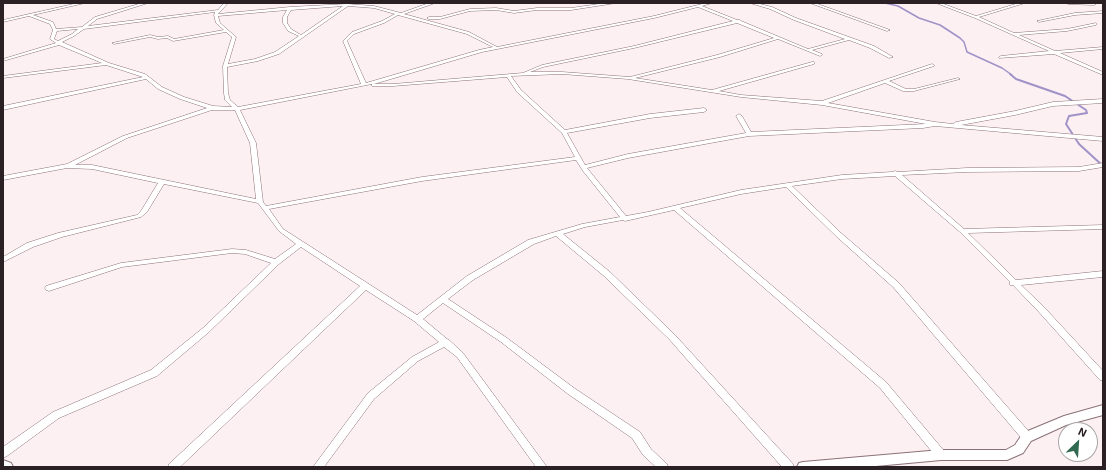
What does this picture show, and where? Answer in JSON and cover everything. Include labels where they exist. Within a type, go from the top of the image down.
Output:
[{"type":"street","points":[[3,21],[83,3]]},
{"type":"street","points":[[3,60],[60,42],[99,17],[146,3]]},
{"type":"street","points":[[226,3],[217,13],[218,23],[225,31],[234,37],[225,66],[226,93],[228,100],[237,109],[253,143],[263,205],[281,230],[417,319],[460,355],[542,467]]},
{"type":"street","points":[[374,7],[384,3]]},
{"type":"street","points":[[364,85],[345,40],[353,32],[434,3]]},
{"type":"street","points":[[418,18],[440,18],[470,10],[496,9],[514,12],[537,9],[571,9],[614,3]]},
{"type":"street","points":[[29,15],[52,23],[55,30],[52,39],[107,64],[136,72],[171,93],[212,108],[237,109],[364,85],[497,48],[710,3]]},
{"type":"street","points":[[752,3],[771,8],[891,57]]},
{"type":"street","points":[[812,3],[888,30]]},
{"type":"street","points":[[938,3],[1014,34],[1103,74]]},
{"type":"street","points":[[974,17],[1023,3]]},
{"type":"street","points":[[1068,3],[1093,3],[1098,6]]},
{"type":"street","points":[[55,30],[217,13],[346,4],[374,7],[418,18],[468,33],[497,48]]},
{"type":"street","points":[[225,66],[256,60],[277,53],[346,4]]},
{"type":"street","points":[[255,11],[259,5]]},
{"type":"street","points":[[699,6],[820,55]]},
{"type":"street","points":[[290,8],[285,17],[285,23],[289,30],[301,36]]},
{"type":"street","points":[[1055,31],[1039,21],[1070,15],[1103,12]]},
{"type":"street","points":[[523,74],[542,66],[634,47],[738,21]]},
{"type":"street","points":[[1014,34],[1055,31],[1095,24]]},
{"type":"street","points":[[114,43],[150,36],[158,38],[168,37],[173,40],[225,31]]},
{"type":"street","points":[[628,78],[718,56],[778,38]]},
{"type":"street","points":[[808,50],[849,39]]},
{"type":"street","points":[[1001,57],[1103,48]]},
{"type":"street","points":[[712,92],[812,63]]},
{"type":"street","points":[[3,77],[107,64]]},
{"type":"street","points":[[822,103],[932,65]]},
{"type":"street","points":[[364,85],[393,85],[508,75],[562,73],[628,78],[712,92],[822,103],[935,124]]},
{"type":"street","points":[[508,75],[519,90],[564,132],[583,167],[626,218]]},
{"type":"street","points":[[3,108],[146,78]]},
{"type":"street","points":[[884,82],[905,90],[914,90],[958,79]]},
{"type":"street","points":[[583,167],[628,156],[749,134],[955,124],[1015,114],[1054,104],[1103,101]]},
{"type":"street","points":[[67,166],[125,137],[198,114],[212,108]]},
{"type":"street","points":[[564,132],[650,116],[704,110]]},
{"type":"street","points":[[739,116],[749,134]]},
{"type":"street","points":[[955,124],[976,128],[1103,139]]},
{"type":"street","points":[[3,178],[67,166],[107,169],[263,205],[422,179],[577,158]]},
{"type":"street","points":[[417,319],[470,278],[531,242],[584,225],[676,208],[741,192],[842,178],[895,173],[967,170],[1071,169],[1103,165]]},
{"type":"street","points":[[895,173],[962,231],[1041,309],[1103,377]]},
{"type":"street","points":[[3,260],[30,245],[60,235],[139,216],[144,212],[162,182]]},
{"type":"street","points":[[787,185],[839,235],[896,285],[1027,437]]},
{"type":"street","points":[[676,208],[883,385],[941,455]]},
{"type":"street","points":[[962,231],[1103,227]]},
{"type":"street","points":[[558,234],[607,274],[672,337],[789,467]]},
{"type":"street","points":[[3,453],[56,415],[154,373],[200,335],[276,262],[301,244]]},
{"type":"street","points":[[49,288],[121,265],[232,251],[246,252],[276,262]]},
{"type":"street","points":[[1013,283],[1103,274]]},
{"type":"street","points":[[173,467],[366,285]]},
{"type":"street","points":[[443,299],[504,340],[571,391],[636,435],[647,452],[663,467]]},
{"type":"street","points":[[318,467],[371,396],[415,359],[446,342]]},
{"type":"street","points":[[810,466],[941,455],[1007,455],[1019,449],[1027,437],[1064,420],[1103,410]]},
{"type":"street","points":[[3,465],[7,467]]},
{"type":"waterway","points":[[885,3],[898,6],[919,18],[940,25],[960,38],[964,42],[967,52],[1002,68],[1012,75]]},
{"type":"waterway","points":[[1010,74],[1016,79],[1065,96],[1086,110],[1087,113],[1069,116],[1066,124],[1079,144],[1103,166]]}]
